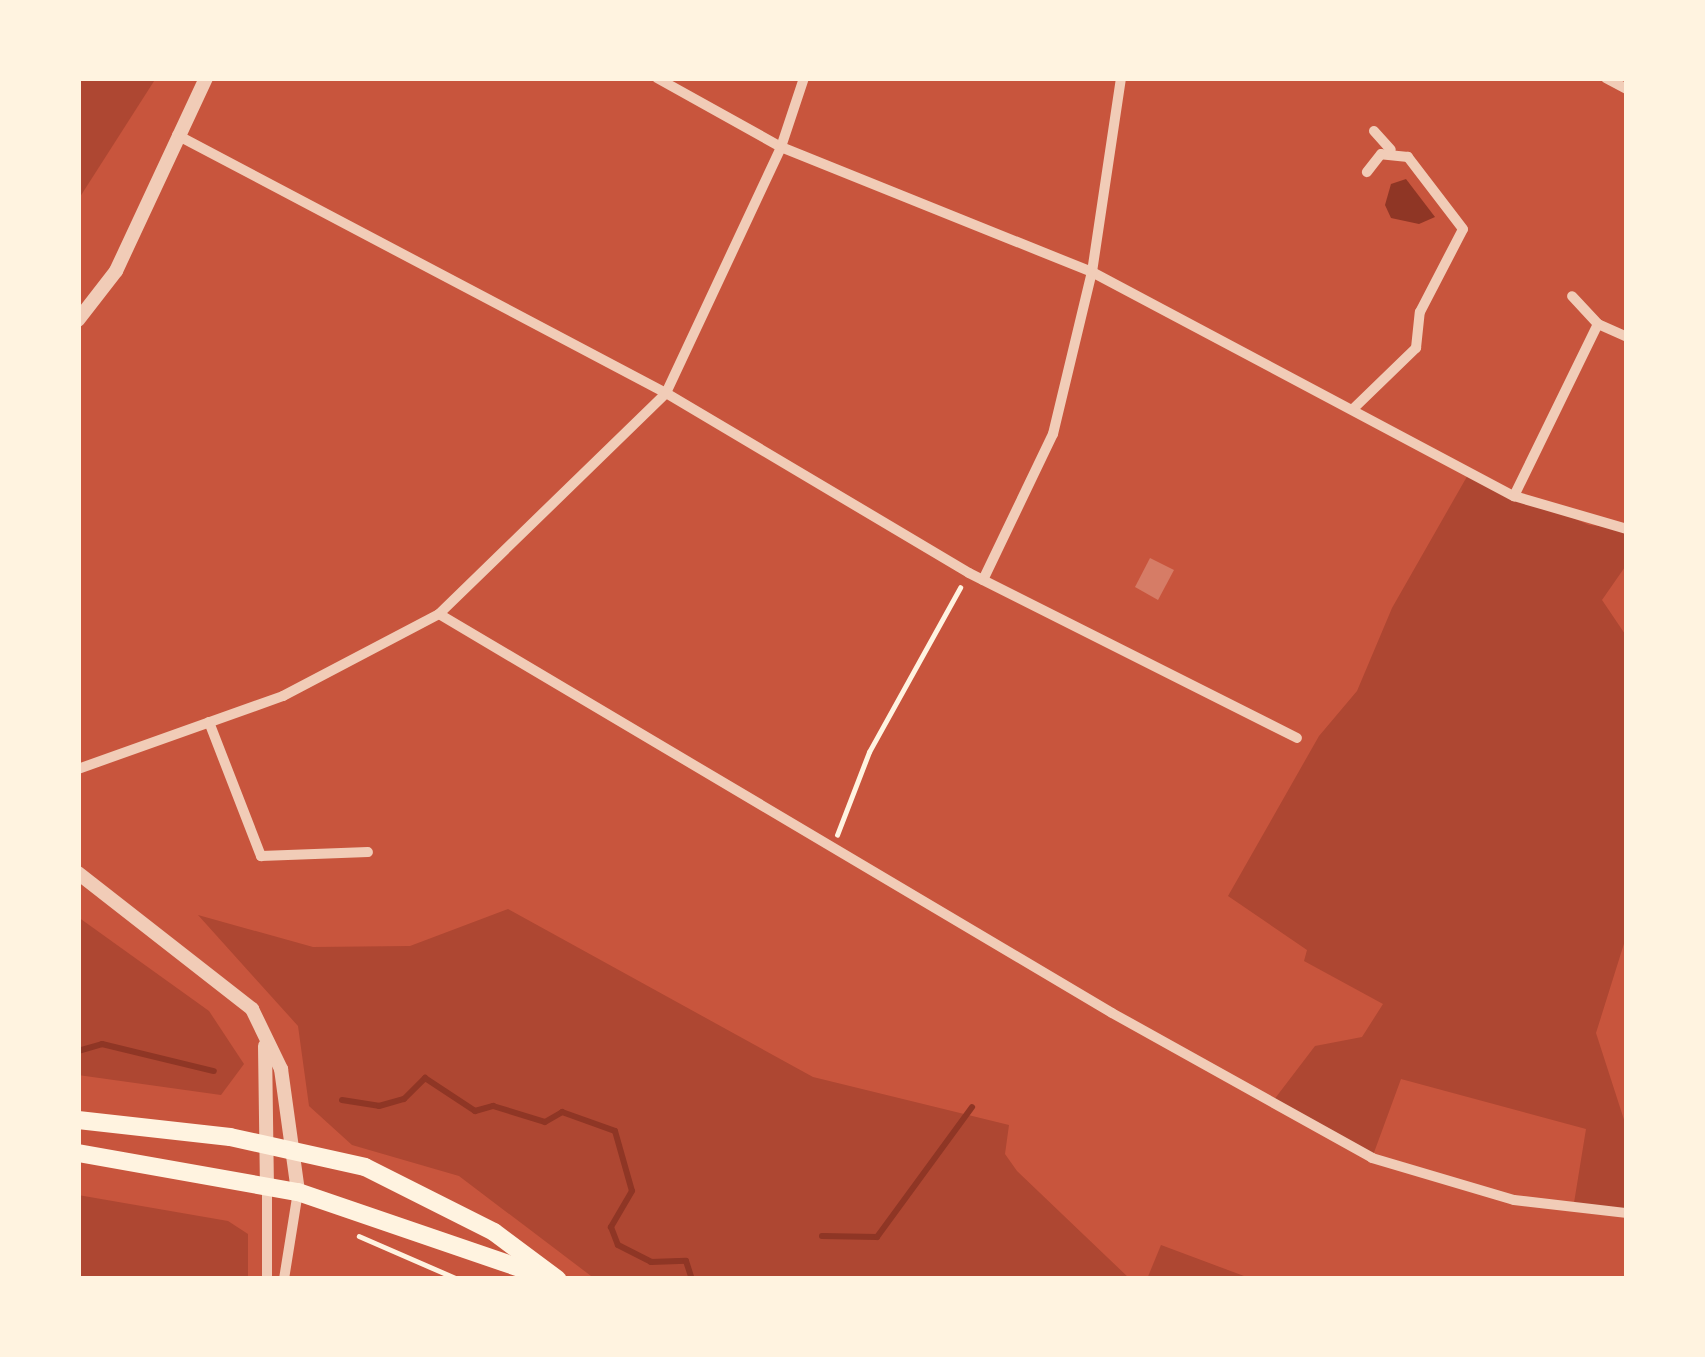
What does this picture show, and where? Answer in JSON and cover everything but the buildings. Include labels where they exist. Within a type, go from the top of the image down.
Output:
[{"type":"highway","points":[[78,1120],[294,1149],[421,1191],[556,1279]]},
{"type":"highway","points":[[78,1153],[298,1192],[556,1279]]},
{"type":"street","points":[[78,320],[116,271],[206,78]]},
{"type":"street","points":[[657,78],[781,147],[1093,272],[1514,496],[1627,529]]},
{"type":"street","points":[[78,769],[283,696],[439,614],[666,393],[781,147],[804,78]]},
{"type":"street","points":[[983,580],[1053,434],[1093,272],[1120,78]]},
{"type":"street","points":[[1606,78],[1627,89]]},
{"type":"street","points":[[1353,409],[1416,348],[1420,312],[1462,229],[1436,185],[1374,131]]},
{"type":"street","points":[[177,135],[666,393],[983,580],[1297,738]]},
{"type":"street","points":[[1367,172],[1391,150]]},
{"type":"street","points":[[1572,296],[1598,324],[1627,337]]},
{"type":"street","points":[[1514,496],[1598,324]]},
{"type":"street","points":[[439,614],[1372,1158],[1514,1200],[1627,1213]]},
{"type":"street","points":[[209,722],[261,856],[368,852]]},
{"type":"street","points":[[78,873],[157,940],[232,987],[265,1035],[281,1069],[298,1192],[284,1279]]},
{"type":"street","points":[[265,1035],[267,1279]]},
{"type":"path","points":[[833,845],[869,752],[969,572]]},
{"type":"path","points":[[351,1233],[458,1279]]},
{"type":"shaded area","points":[[78,78],[156,78],[78,200]]},
{"type":"shaded area","points":[[1406,179],[1435,217],[1419,224],[1391,218],[1385,205],[1391,184]]},
{"type":"shaded area","points":[[1469,473],[1589,525],[1627,529],[1627,564],[1602,600],[1627,637],[1627,934],[1596,1033],[1627,1129],[1627,1213],[1573,1209],[1586,1129],[1401,1079],[1372,1158],[1270,1105],[1315,1046],[1362,1037],[1383,1004],[1304,961],[1307,950],[1228,896],[1319,736],[1357,691],[1392,608]]},
{"type":"shaded area","points":[[508,909],[813,1077],[1009,1125],[1005,1154],[1017,1171],[1130,1279],[595,1279],[459,1176],[352,1145],[309,1106],[298,1026],[198,915],[313,947],[410,946]]},
{"type":"shaded area","points":[[78,917],[209,1011],[244,1064],[221,1095],[78,1075]]},
{"type":"shaded area","points":[[78,1195],[228,1221],[248,1234],[248,1279],[78,1279]]},
{"type":"shaded area","points":[[1161,1245],[1252,1279],[1147,1279]]},
{"type":"waterway","points":[[78,1051],[102,1044],[214,1071]]},
{"type":"waterway","points":[[342,1100],[379,1106],[404,1099],[425,1078],[475,1111],[493,1106],[545,1122],[562,1112],[615,1131],[632,1191],[611,1227],[618,1245],[651,1262],[686,1261],[692,1279]]},
{"type":"waterway","points":[[822,1236],[877,1237],[972,1107]]}]
